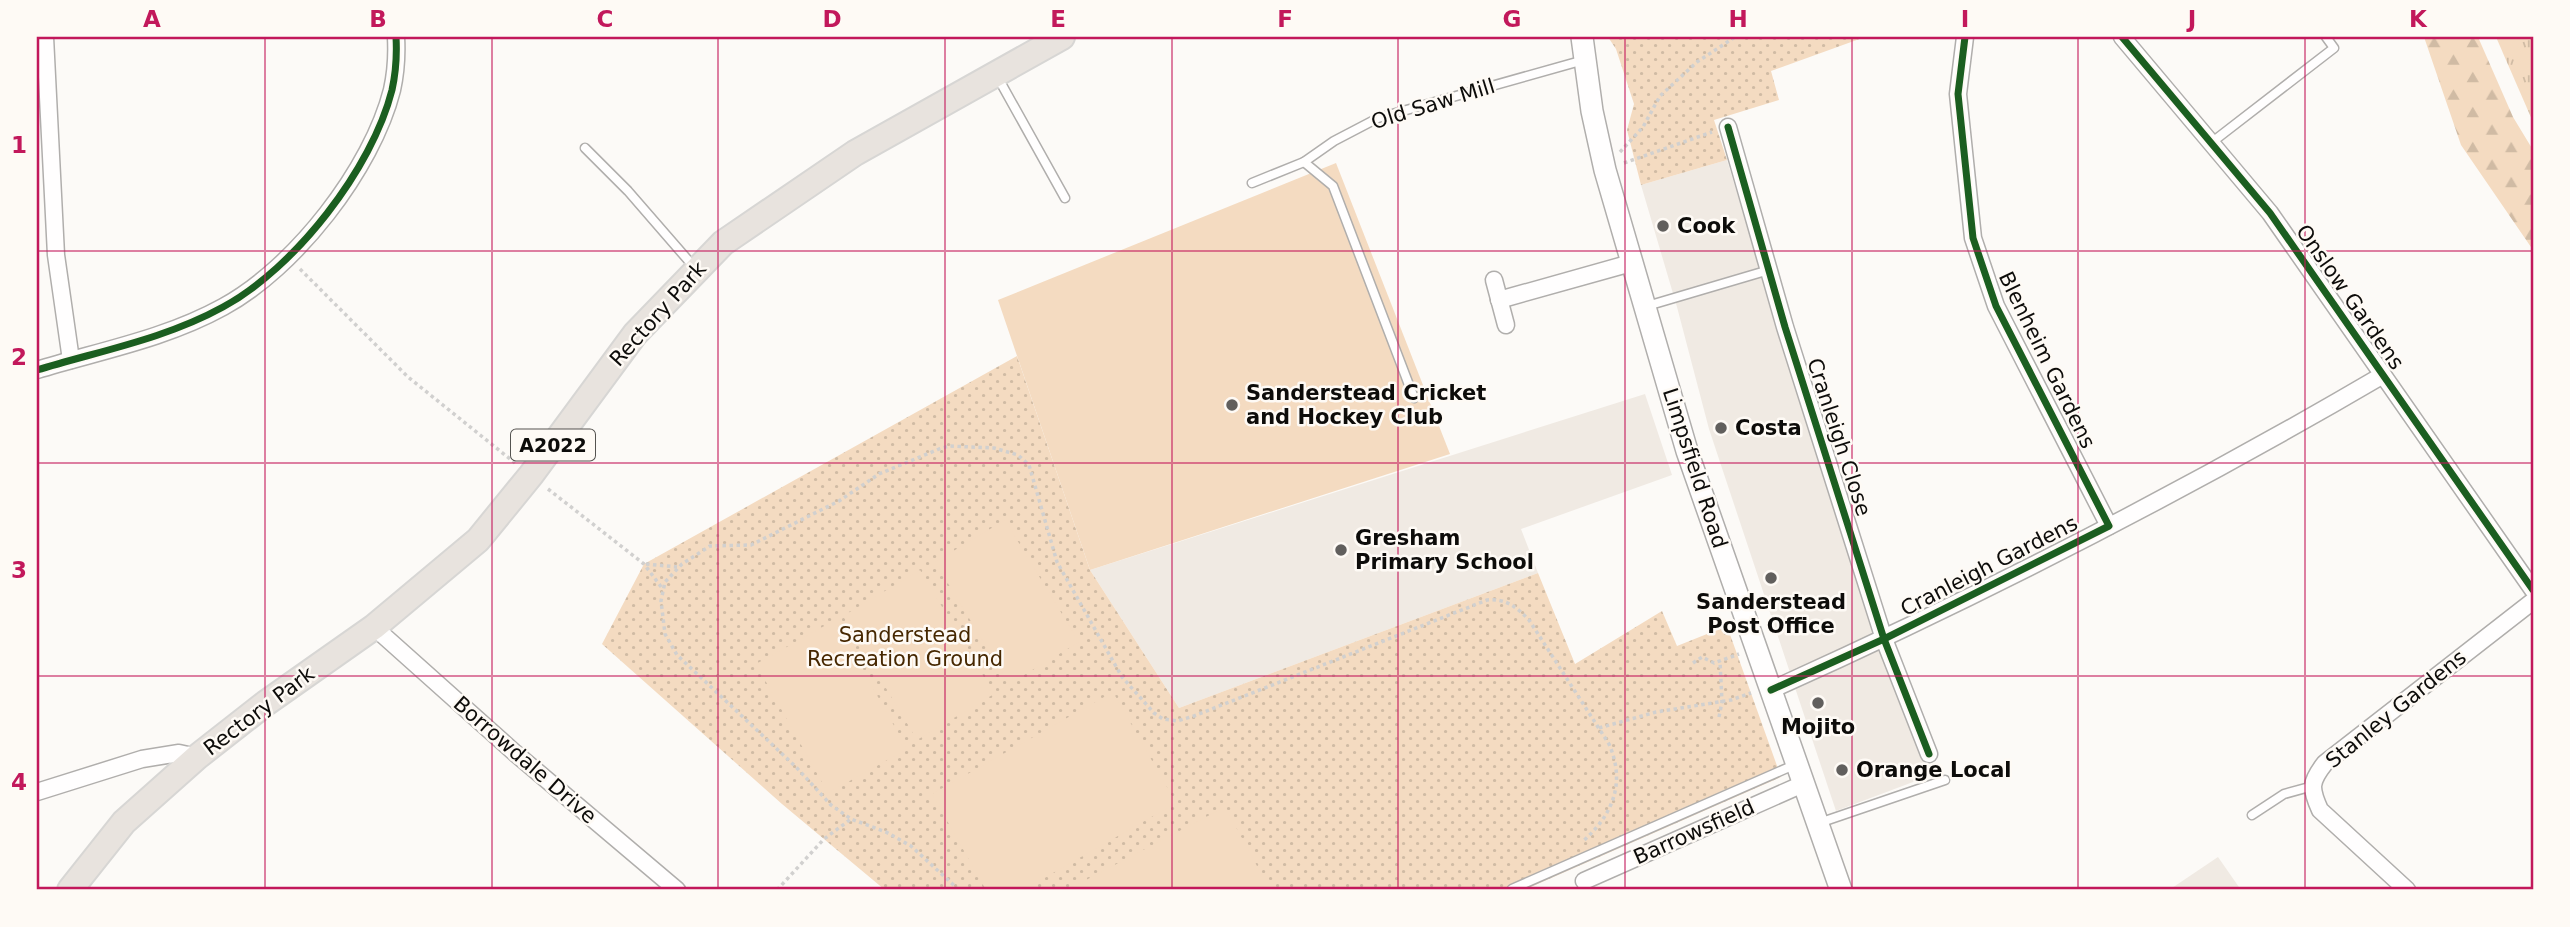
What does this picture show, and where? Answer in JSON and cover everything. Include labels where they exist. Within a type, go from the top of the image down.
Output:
[{"type":"main road","name":"Rectory Park","points":[[70,890],[124,822],[197,757],[266,703],[374,628],[478,540],[531,475],[635,334],[723,243],[855,153],[1062,37]]},
{"type":"main road","name":"Limpsfield Road","points":[[1582,37],[1605,170],[1687,451],[1841,890]]},
{"type":"street","points":[[44,37],[55,245],[71,360]]},
{"type":"street","points":[[37,370],[144,340],[204,317],[239,298],[288,257],[326,216],[372,140],[391,91],[396,69],[396,37]]},
{"type":"street","name":"Blenheim Gardens","points":[[1965,37],[1958,94],[1973,238],[1996,306],[2109,526]]},
{"type":"street","name":"Onslow Gardens","points":[[2123,37],[2270,213],[2533,590]]},
{"type":"street","name":"Cranleigh Close","points":[[1728,127],[1769,270],[1884,639],[1929,754]]},
{"type":"street","points":[[1499,300],[1631,263]]},
{"type":"street","points":[[1494,280],[1506,325]]},
{"type":"street","name":"Cranleigh Gardens","points":[[1770,690],[1884,639],[2109,526],[2270,442],[2384,375]]},
{"type":"street","name":"Stanley Gardens","points":[[2407,890],[2320,810],[2313,794],[2314,778],[2325,763],[2533,601]]},
{"type":"street","name":"Borrowdale Drive","points":[[374,628],[515,753],[677,890]]},
{"type":"street","points":[[37,792],[142,759],[179,752],[197,757]]},
{"type":"street","name":"Barrowsfield","points":[[1584,881],[1800,774]]},
{"type":"lane","points":[[2211,143],[2334,48],[2326,37]]},
{"type":"lane","name":"Old Saw Mill","points":[[1252,183],[1304,162],[1334,141],[1378,118],[1584,60]]},
{"type":"lane","points":[[996,74],[1065,198]]},
{"type":"lane","points":[[585,148],[628,191],[696,270]]},
{"type":"lane","points":[[1304,162],[1333,186],[1414,398]]},
{"type":"lane","points":[[1644,307],[1769,270]]},
{"type":"lane","points":[[1512,889],[1800,774]]},
{"type":"lane","points":[[1816,824],[1945,780]]},
{"type":"lane","points":[[2252,815],[2284,794],[2313,786]]},
{"type":"path","points":[[1605,170],[1643,127],[1660,96],[1697,62],[1735,37]]},
{"type":"path","points":[[1605,170],[1728,127]]},
{"type":"path","points":[[288,257],[408,377],[644,564],[662,588]]},
{"type":"path","points":[[959,890],[911,846],[886,832],[851,819],[831,805],[782,753],[677,656],[663,629],[662,588],[677,567],[710,546],[751,545],[839,501],[879,474],[949,446],[994,448],[1018,455],[1029,465],[1057,562],[1122,677],[1154,713],[1163,719],[1177,721],[1194,716],[1487,600],[1494,599],[1515,607],[1529,620],[1599,728],[1609,744],[1617,766],[1616,791],[1598,827],[1577,847]]},
{"type":"path","points":[[644,564],[677,567]]},
{"type":"path","points":[[1693,663],[1702,657],[1714,663],[1755,648]]},
{"type":"path","points":[[1719,717],[1722,702],[1720,661]]},
{"type":"path","points":[[1599,728],[1666,710],[1722,702],[1770,690]]},
{"type":"path","points":[[777,890],[824,839],[851,819]]},
{"type":"shaded area","points":[[1727,160],[1878,642],[1929,776],[1836,811],[1709,429],[1641,185]]},
{"type":"shaded area","name":"Gresham Primary School","points":[[1645,394],[1672,475],[1521,529],[1538,573],[1179,708],[1090,570]]},
{"type":"shaded area","points":[[2218,857],[2241,890],[2169,890]]},
{"type":"green space","points":[[1608,37],[1865,37],[1771,71],[1779,100],[1714,120],[1727,160],[1641,185],[1627,130],[1634,104],[1616,49]]},
{"type":"green space","points":[[2424,37],[2478,37],[2513,117],[2533,150],[2533,250],[2461,145]]},
{"type":"green space","points":[[2496,37],[2533,37],[2533,122]]},
{"type":"green space","name":"Sanderstead Cricket and Hockey Club","points":[[1336,163],[1450,454],[1090,570],[998,300]]},
{"type":"green space","name":"Sanderstead Recreation Ground","points":[[1017,356],[1090,570],[1179,708],[1538,573],[1575,664],[1662,611],[1677,646],[1727,626],[1781,777],[1524,890],[885,890],[782,804],[602,644],[644,564]]},
{"type":"green space","points":[[1005,520],[1079,642],[1009,684],[935,562]]},
{"type":"green space","points":[[920,570],[994,694],[917,740],[843,616]]},
{"type":"green space","points":[[835,620],[907,749],[828,793],[756,664]]},
{"type":"green space","points":[[1113,692],[1176,803],[1023,890],[986,890],[932,794]]},
{"type":"green space","points":[[1225,807],[1270,890],[1067,890]]},
{"type":"cycle path","points":[[37,370],[178,328],[223,307],[277,268],[327,214],[367,152],[392,90],[396,37]]},
{"type":"cycle path","points":[[1771,690],[1884,639],[2109,526],[1996,306],[1973,238],[1958,94],[1965,37]]},
{"type":"cycle path","points":[[2122,37],[2270,213],[2533,590]]},
{"type":"cycle path","points":[[1728,127],[1785,327],[1884,639],[1929,754]]},
{"type":"place","name":"Cook","points":[[1663,226]]},
{"type":"place","name":"Sanderstead Cricket and Hockey Club","points":[[1232,405]]},
{"type":"place","name":"Costa","points":[[1721,428]]},
{"type":"place","name":"Gresham Primary School","points":[[1341,550]]},
{"type":"place","name":"Sanderstead Post Office","points":[[1771,578]]},
{"type":"place","name":"Mojito","points":[[1818,703]]},
{"type":"place","name":"Orange Local","points":[[1842,770]]}]
